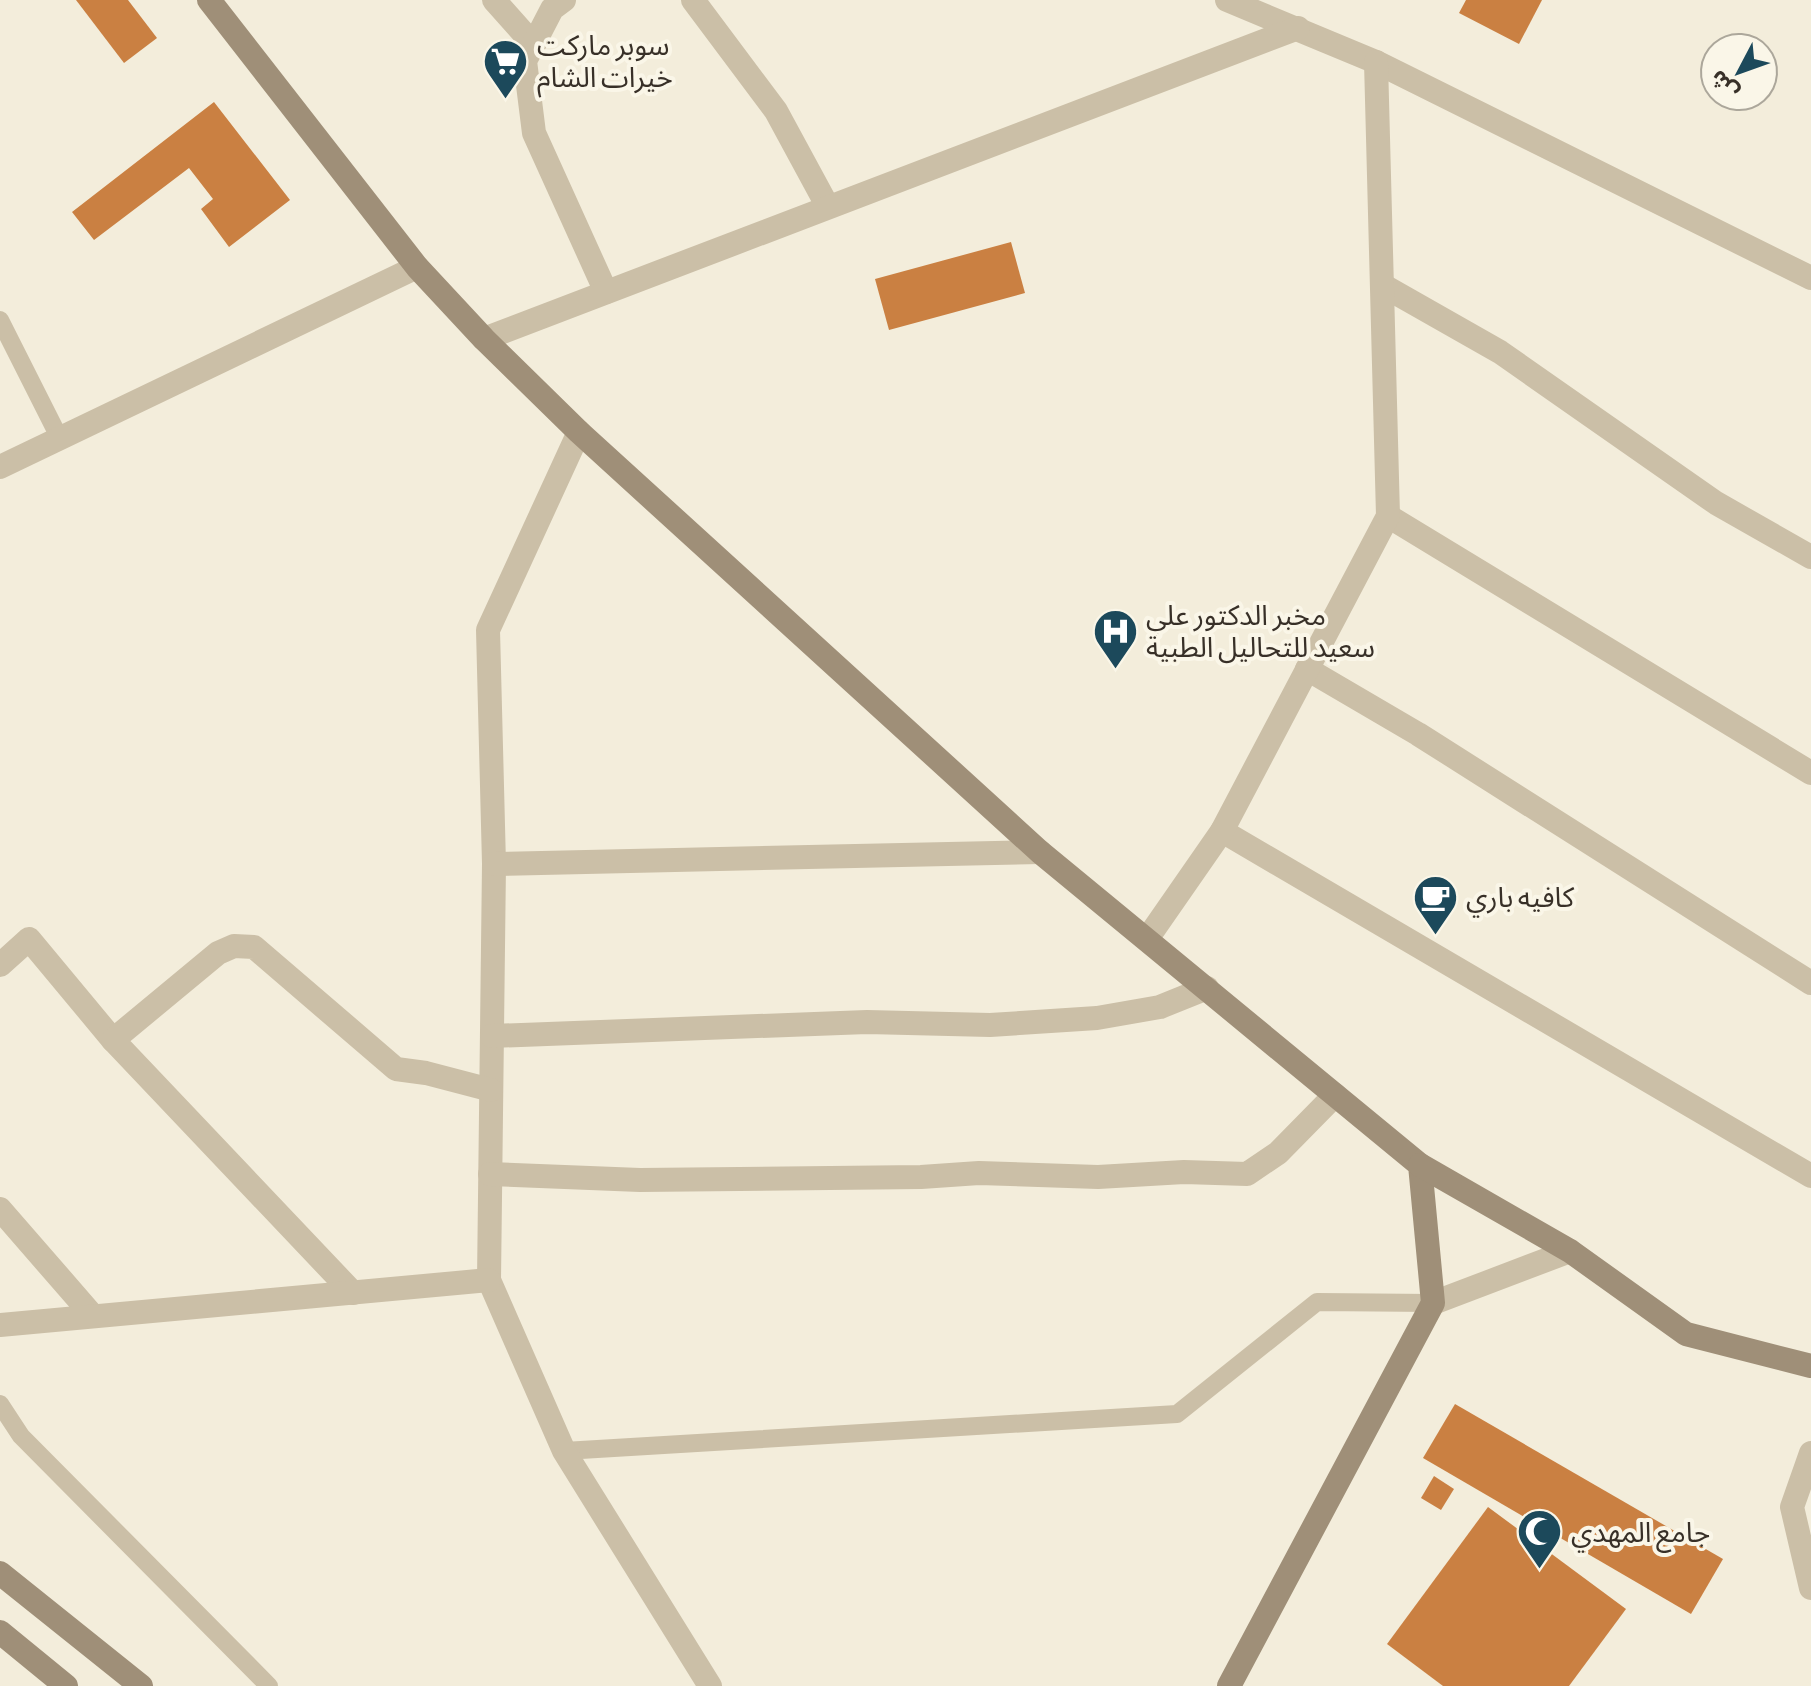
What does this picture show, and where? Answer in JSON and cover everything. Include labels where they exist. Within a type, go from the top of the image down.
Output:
[{"type":"street","points":[[209,0],[417,267],[484,339],[579,432],[1040,852],[1420,1165],[1570,1251],[1686,1334],[1811,1366]]},
{"type":"street","points":[[494,0],[534,45]]},
{"type":"street","points":[[564,0],[552,9],[525,61],[534,133],[606,292]]},
{"type":"street","points":[[693,0],[776,111],[828,207]]},
{"type":"street","points":[[1227,0],[1376,62],[1811,278]]},
{"type":"street","points":[[484,339],[1298,28]]},
{"type":"street","points":[[1147,939],[1222,831],[1388,516],[1376,62]]},
{"type":"street","points":[[0,467],[417,267]]},
{"type":"street","points":[[1382,285],[1500,352],[1716,503],[1811,557]]},
{"type":"street","points":[[579,432],[488,630],[494,864],[489,1280],[564,1451],[710,1686]]},
{"type":"street","points":[[1388,516],[1811,773]]},
{"type":"street","points":[[1307,669],[1418,734],[1811,983]]},
{"type":"street","points":[[1222,831],[1811,1176]]},
{"type":"street","points":[[494,864],[1040,852]]},
{"type":"street","points":[[0,965],[29,939],[113,1040],[353,1293]]},
{"type":"street","points":[[113,1040],[218,953],[234,946],[254,947],[396,1069],[426,1073],[491,1090]]},
{"type":"street","points":[[492,1036],[867,1022],[990,1025],[1097,1018],[1160,1007],[1207,988]]},
{"type":"street","points":[[490,1174],[640,1180],[921,1177],[979,1173],[1098,1177],[1184,1172],[1247,1174],[1278,1153],[1335,1095]]},
{"type":"street","points":[[1229,1686],[1433,1303],[1420,1165]]},
{"type":"street","points":[[0,1209],[93,1316]]},
{"type":"street","points":[[1433,1303],[1570,1251]]},
{"type":"street","points":[[0,1325],[489,1280]]},
{"type":"street","points":[[1811,1453],[1792,1507],[1811,1588]]},
{"type":"street","points":[[0,1573],[141,1686]]},
{"type":"street","points":[[0,1632],[66,1686]]},
{"type":"lane","points":[[0,320],[60,439]]},
{"type":"lane","points":[[564,1451],[1177,1414],[1317,1302],[1433,1303]]},
{"type":"lane","points":[[0,1404],[21,1436],[269,1686]]},
{"type":"building","points":[[76,0],[128,0],[157,38],[124,63]]},
{"type":"building","points":[[1466,0],[1542,0],[1519,44],[1459,13]]},
{"type":"building","points":[[214,102],[290,200],[229,247],[201,209],[213,199],[189,168],[94,240],[72,212]]},
{"type":"building","points":[[1011,242],[1025,293],[889,330],[875,279]]},
{"type":"building","points":[[1455,1404],[1723,1559],[1691,1614],[1423,1458]]},
{"type":"building","points":[[1434,1476],[1454,1489],[1441,1510],[1421,1498]]},
{"type":"building","points":[[1488,1507],[1626,1609],[1569,1686],[1443,1686],[1387,1644]]},
{"type":"place","name":"سوبر ماركت خيرات الشام","points":[[506,100]]},
{"type":"place","name":"مخبر الدكتور علي سعيد للتحاليل الطبية","points":[[1115,670]]},
{"type":"place","name":"كافيه باري","points":[[1435,936]]},
{"type":"place","name":"جامع المهدي","points":[[1540,1571]]}]
